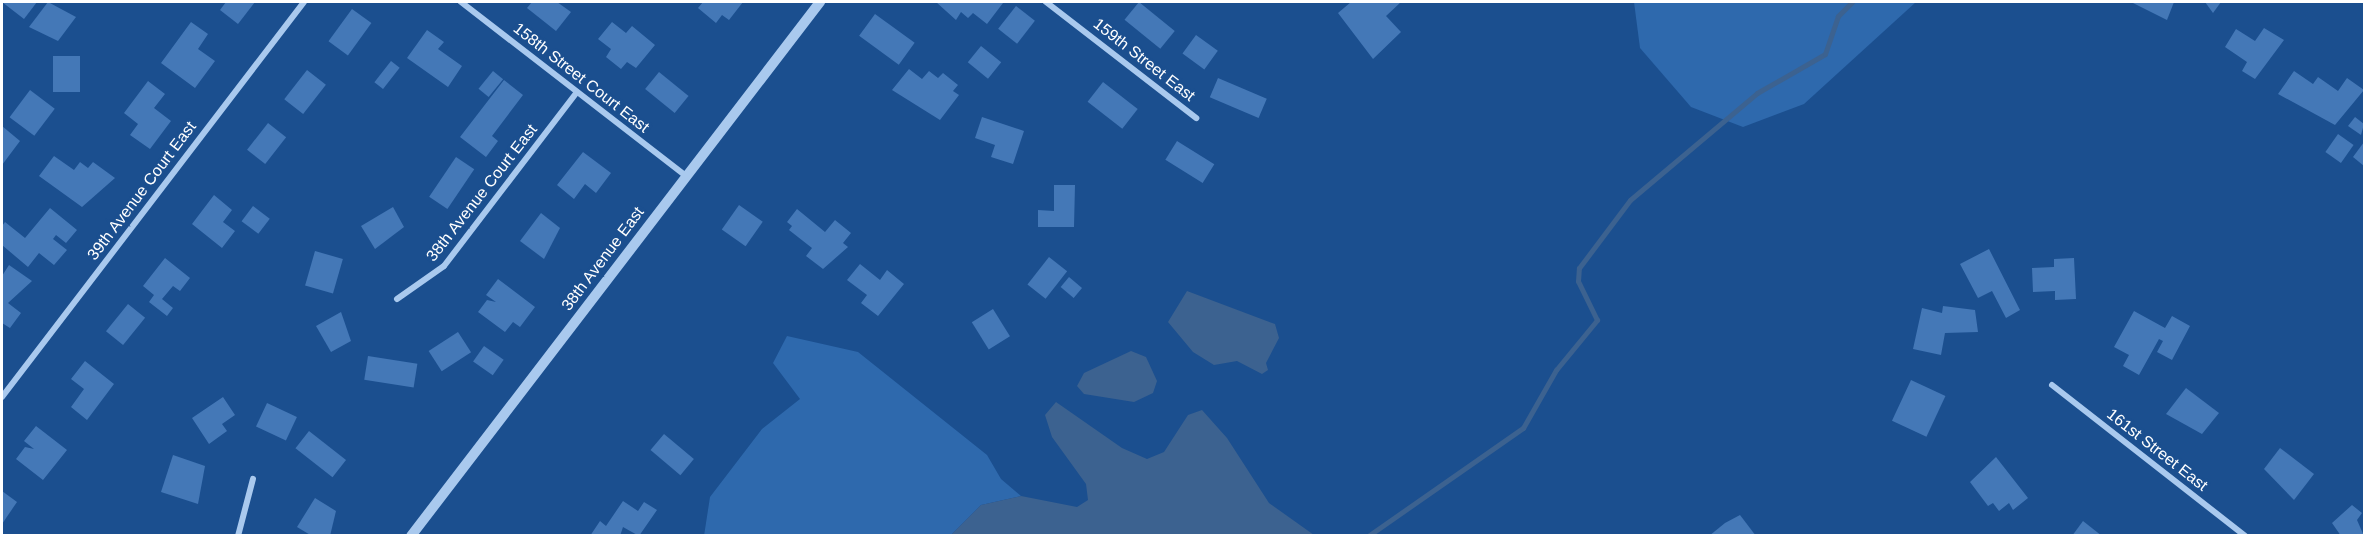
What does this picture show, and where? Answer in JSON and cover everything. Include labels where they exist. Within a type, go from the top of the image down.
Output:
[{"type":"street","name":"39th Avenue Court East","points":[[2,397],[304,2]]},
{"type":"street","name":"158th Street Court East","points":[[461,2],[470,4],[685,176]]},
{"type":"street","name":"38th Avenue East","points":[[411,536],[820,2]]},
{"type":"street","name":"159th Street East","points":[[1046,2],[1196,118]]},
{"type":"street","name":"38th Avenue Court East","points":[[397,299],[444,267],[578,92]]},
{"type":"street","name":"161st Street East","points":[[2052,385],[2245,536]]},
{"type":"street","points":[[238,536],[253,479]]},
{"type":"shaded area","points":[[1634,2],[1916,2],[1804,104],[1743,127],[1691,107],[1640,48]]},
{"type":"shaded area","points":[[1187,291],[1275,324],[1279,338],[1266,363],[1268,370],[1262,374],[1237,361],[1214,365],[1193,352],[1168,322]]},
{"type":"shaded area","points":[[787,336],[858,352],[987,455],[1001,479],[1021,496],[981,505],[951,535],[704,536],[710,497],[762,429],[800,399],[773,363]]},
{"type":"shaded area","points":[[1131,351],[1146,357],[1157,381],[1153,393],[1134,402],[1084,394],[1077,386],[1084,373]]},
{"type":"shaded area","points":[[1056,402],[1122,448],[1147,459],[1164,452],[1188,415],[1202,410],[1227,438],[1269,503],[1314,535],[951,535],[981,505],[1021,496],[1077,507],[1088,500],[1086,484],[1052,437],[1045,415]]},
{"type":"building","points":[[2,2],[37,2],[24,19]]},
{"type":"building","points":[[48,2],[76,17],[58,41],[29,27]]},
{"type":"building","points":[[226,2],[255,2],[238,24],[220,10]]},
{"type":"building","points":[[532,2],[557,2],[571,12],[556,31],[527,8]]},
{"type":"building","points":[[703,2],[743,2],[729,20],[722,15],[716,23],[698,8]]},
{"type":"building","points":[[936,2],[1003,3],[987,24],[973,13],[968,18],[961,12],[956,20]]},
{"type":"building","points":[[1139,2],[1175,31],[1160,49],[1125,20]]},
{"type":"building","points":[[1351,2],[1401,2],[1386,16],[1401,32],[1373,59],[1338,13]]},
{"type":"building","points":[[2131,2],[2174,2],[2167,20]]},
{"type":"building","points":[[2205,2],[2221,2],[2213,13]]},
{"type":"building","points":[[1016,6],[1035,21],[1017,44],[998,29]]},
{"type":"building","points":[[352,9],[371,23],[348,55],[328,41]]},
{"type":"building","points":[[875,14],[915,43],[899,65],[859,36]]},
{"type":"building","points":[[191,22],[208,34],[198,49],[215,61],[195,88],[161,63]]},
{"type":"building","points":[[612,22],[626,33],[632,26],[655,45],[636,68],[627,62],[621,69],[606,57],[611,49],[598,39]]},
{"type":"building","points":[[2264,28],[2284,40],[2255,79],[2242,71],[2247,62],[2225,47],[2236,29],[2255,41]]},
{"type":"building","points":[[427,30],[444,42],[438,49],[462,66],[448,87],[407,58]]},
{"type":"building","points":[[1196,35],[1218,51],[1204,69],[1182,54]]},
{"type":"building","points":[[981,46],[1001,62],[988,79],[968,62]]},
{"type":"building","points":[[53,56],[80,56],[80,92],[53,92]]},
{"type":"building","points":[[391,61],[400,68],[383,89],[374,82]]},
{"type":"building","points":[[909,69],[922,79],[929,71],[938,78],[943,73],[958,85],[953,91],[959,95],[940,120],[892,90]]},
{"type":"building","points":[[307,70],[326,85],[303,114],[284,99]]},
{"type":"building","points":[[493,71],[503,79],[489,97],[479,89]]},
{"type":"building","points":[[2294,71],[2313,84],[2318,77],[2338,91],[2347,78],[2364,90],[2335,125],[2278,94]]},
{"type":"building","points":[[659,72],[689,96],[675,113],[645,89]]},
{"type":"building","points":[[1218,78],[1267,99],[1259,118],[1210,97]]},
{"type":"building","points":[[504,80],[523,95],[492,136],[498,141],[486,157],[460,137]]},
{"type":"building","points":[[148,81],[165,94],[154,108],[171,121],[150,149],[130,135],[138,124],[124,113]]},
{"type":"building","points":[[1103,82],[1138,109],[1122,129],[1088,102]]},
{"type":"building","points":[[30,90],[55,109],[34,136],[10,117]]},
{"type":"building","points":[[982,117],[1024,131],[1013,164],[991,157],[995,145],[975,138]]},
{"type":"building","points":[[2355,117],[2364,124],[2361,135],[2348,126]]},
{"type":"building","points":[[268,123],[286,137],[265,164],[247,150]]},
{"type":"building","points":[[2,126],[20,141],[2,165]]},
{"type":"building","points":[[2338,134],[2354,145],[2341,163],[2325,152]]},
{"type":"building","points":[[1177,141],[1214,164],[1203,183],[1165,160]]},
{"type":"building","points":[[2364,142],[2364,166],[2353,157]]},
{"type":"building","points":[[583,152],[611,173],[596,193],[585,184],[574,199],[557,185]]},
{"type":"building","points":[[54,156],[74,170],[80,162],[88,168],[93,162],[115,178],[82,207],[39,176]]},
{"type":"building","points":[[456,157],[474,169],[447,209],[429,197]]},
{"type":"building","points":[[1054,185],[1075,185],[1074,227],[1038,227],[1038,210],[1054,211]]},
{"type":"building","points":[[214,195],[232,210],[223,222],[235,231],[222,248],[192,224]]},
{"type":"building","points":[[739,205],[763,222],[746,246],[722,230]]},
{"type":"building","points":[[253,206],[270,219],[258,234],[242,221]]},
{"type":"building","points":[[393,207],[404,227],[375,249],[361,226]]},
{"type":"building","points":[[50,208],[77,230],[66,243],[56,235],[53,239],[67,250],[54,265],[39,253],[28,267],[2,245],[2,226],[5,222],[25,238]]},
{"type":"building","points":[[797,209],[825,232],[835,220],[851,233],[843,243],[848,247],[823,269],[806,256],[812,248],[789,230],[792,226],[787,222]]},
{"type":"building","points":[[541,213],[560,228],[544,259],[520,241]]},
{"type":"building","points":[[1989,249],[2020,310],[2006,318],[1992,291],[1978,298],[1960,264]]},
{"type":"building","points":[[315,251],[343,259],[333,294],[305,286]]},
{"type":"building","points":[[1049,257],[1067,271],[1046,299],[1027,285]]},
{"type":"building","points":[[165,258],[190,278],[180,291],[173,286],[162,299],[173,308],[167,316],[149,302],[154,295],[143,286]]},
{"type":"building","points":[[2074,258],[2076,299],[2055,300],[2055,291],[2033,292],[2032,268],[2054,267],[2054,259]]},
{"type":"building","points":[[860,264],[880,280],[887,270],[904,284],[878,316],[861,303],[867,295],[847,280]]},
{"type":"building","points":[[9,265],[32,281],[8,303],[21,313],[10,328],[2,323],[2,276]]},
{"type":"building","points":[[1069,277],[1082,288],[1074,298],[1061,287]]},
{"type":"building","points":[[498,279],[535,307],[520,327],[513,322],[505,332],[478,312],[487,300],[496,302],[486,295]]},
{"type":"building","points":[[128,304],[145,318],[123,345],[106,331]]},
{"type":"building","points":[[1943,306],[1975,310],[1978,332],[1945,333],[1941,355],[1913,349],[1922,308],[1942,313]]},
{"type":"building","points":[[993,309],[1010,336],[989,349],[972,322]]},
{"type":"building","points":[[2134,311],[2165,328],[2172,316],[2190,326],[2172,360],[2157,352],[2163,341],[2159,339],[2139,375],[2123,366],[2129,355],[2114,347]]},
{"type":"building","points":[[341,312],[351,341],[331,352],[316,326]]},
{"type":"building","points":[[458,332],[471,352],[442,371],[429,351]]},
{"type":"building","points":[[484,346],[504,360],[493,375],[473,362]]},
{"type":"building","points":[[368,356],[417,364],[414,388],[364,380]]},
{"type":"building","points":[[85,361],[114,384],[87,420],[71,407],[84,389],[71,379]]},
{"type":"building","points":[[1911,380],[1945,396],[1926,437],[1892,421]]},
{"type":"building","points":[[2186,388],[2219,413],[2202,434],[2166,414]]},
{"type":"building","points":[[223,397],[235,415],[222,424],[227,431],[209,444],[192,418]]},
{"type":"building","points":[[267,403],[297,417],[286,441],[256,427]]},
{"type":"building","points":[[36,426],[67,450],[43,480],[16,459],[25,447],[34,449],[24,441]]},
{"type":"building","points":[[309,431],[346,460],[332,477],[295,448]]},
{"type":"building","points":[[664,434],[694,459],[680,475],[651,450]]},
{"type":"building","points":[[2280,448],[2314,474],[2294,500],[2264,469]]},
{"type":"building","points":[[173,455],[205,466],[198,504],[161,492]]},
{"type":"building","points":[[1996,457],[2028,498],[2013,510],[2009,503],[1999,511],[1993,503],[1988,506],[1970,482]]},
{"type":"building","points":[[2,491],[17,502],[2,524]]},
{"type":"building","points":[[315,498],[336,511],[330,536],[312,536],[297,527]]},
{"type":"building","points":[[623,501],[638,511],[644,502],[657,510],[639,536],[623,527],[620,536],[590,536],[600,521],[606,526]]},
{"type":"building","points":[[2352,505],[2362,513],[2357,520],[2364,536],[2341,536],[2332,523]]},
{"type":"building","points":[[1740,515],[1756,536],[1709,536],[1725,523]]},
{"type":"building","points":[[2083,521],[2102,536],[2072,536]]},
{"type":"waterway","points":[[1368,536],[1523,428],[1556,370],[1597,320],[1578,281],[1579,268],[1630,200],[1757,93],[1825,54],[1838,16],[1852,2]]}]
